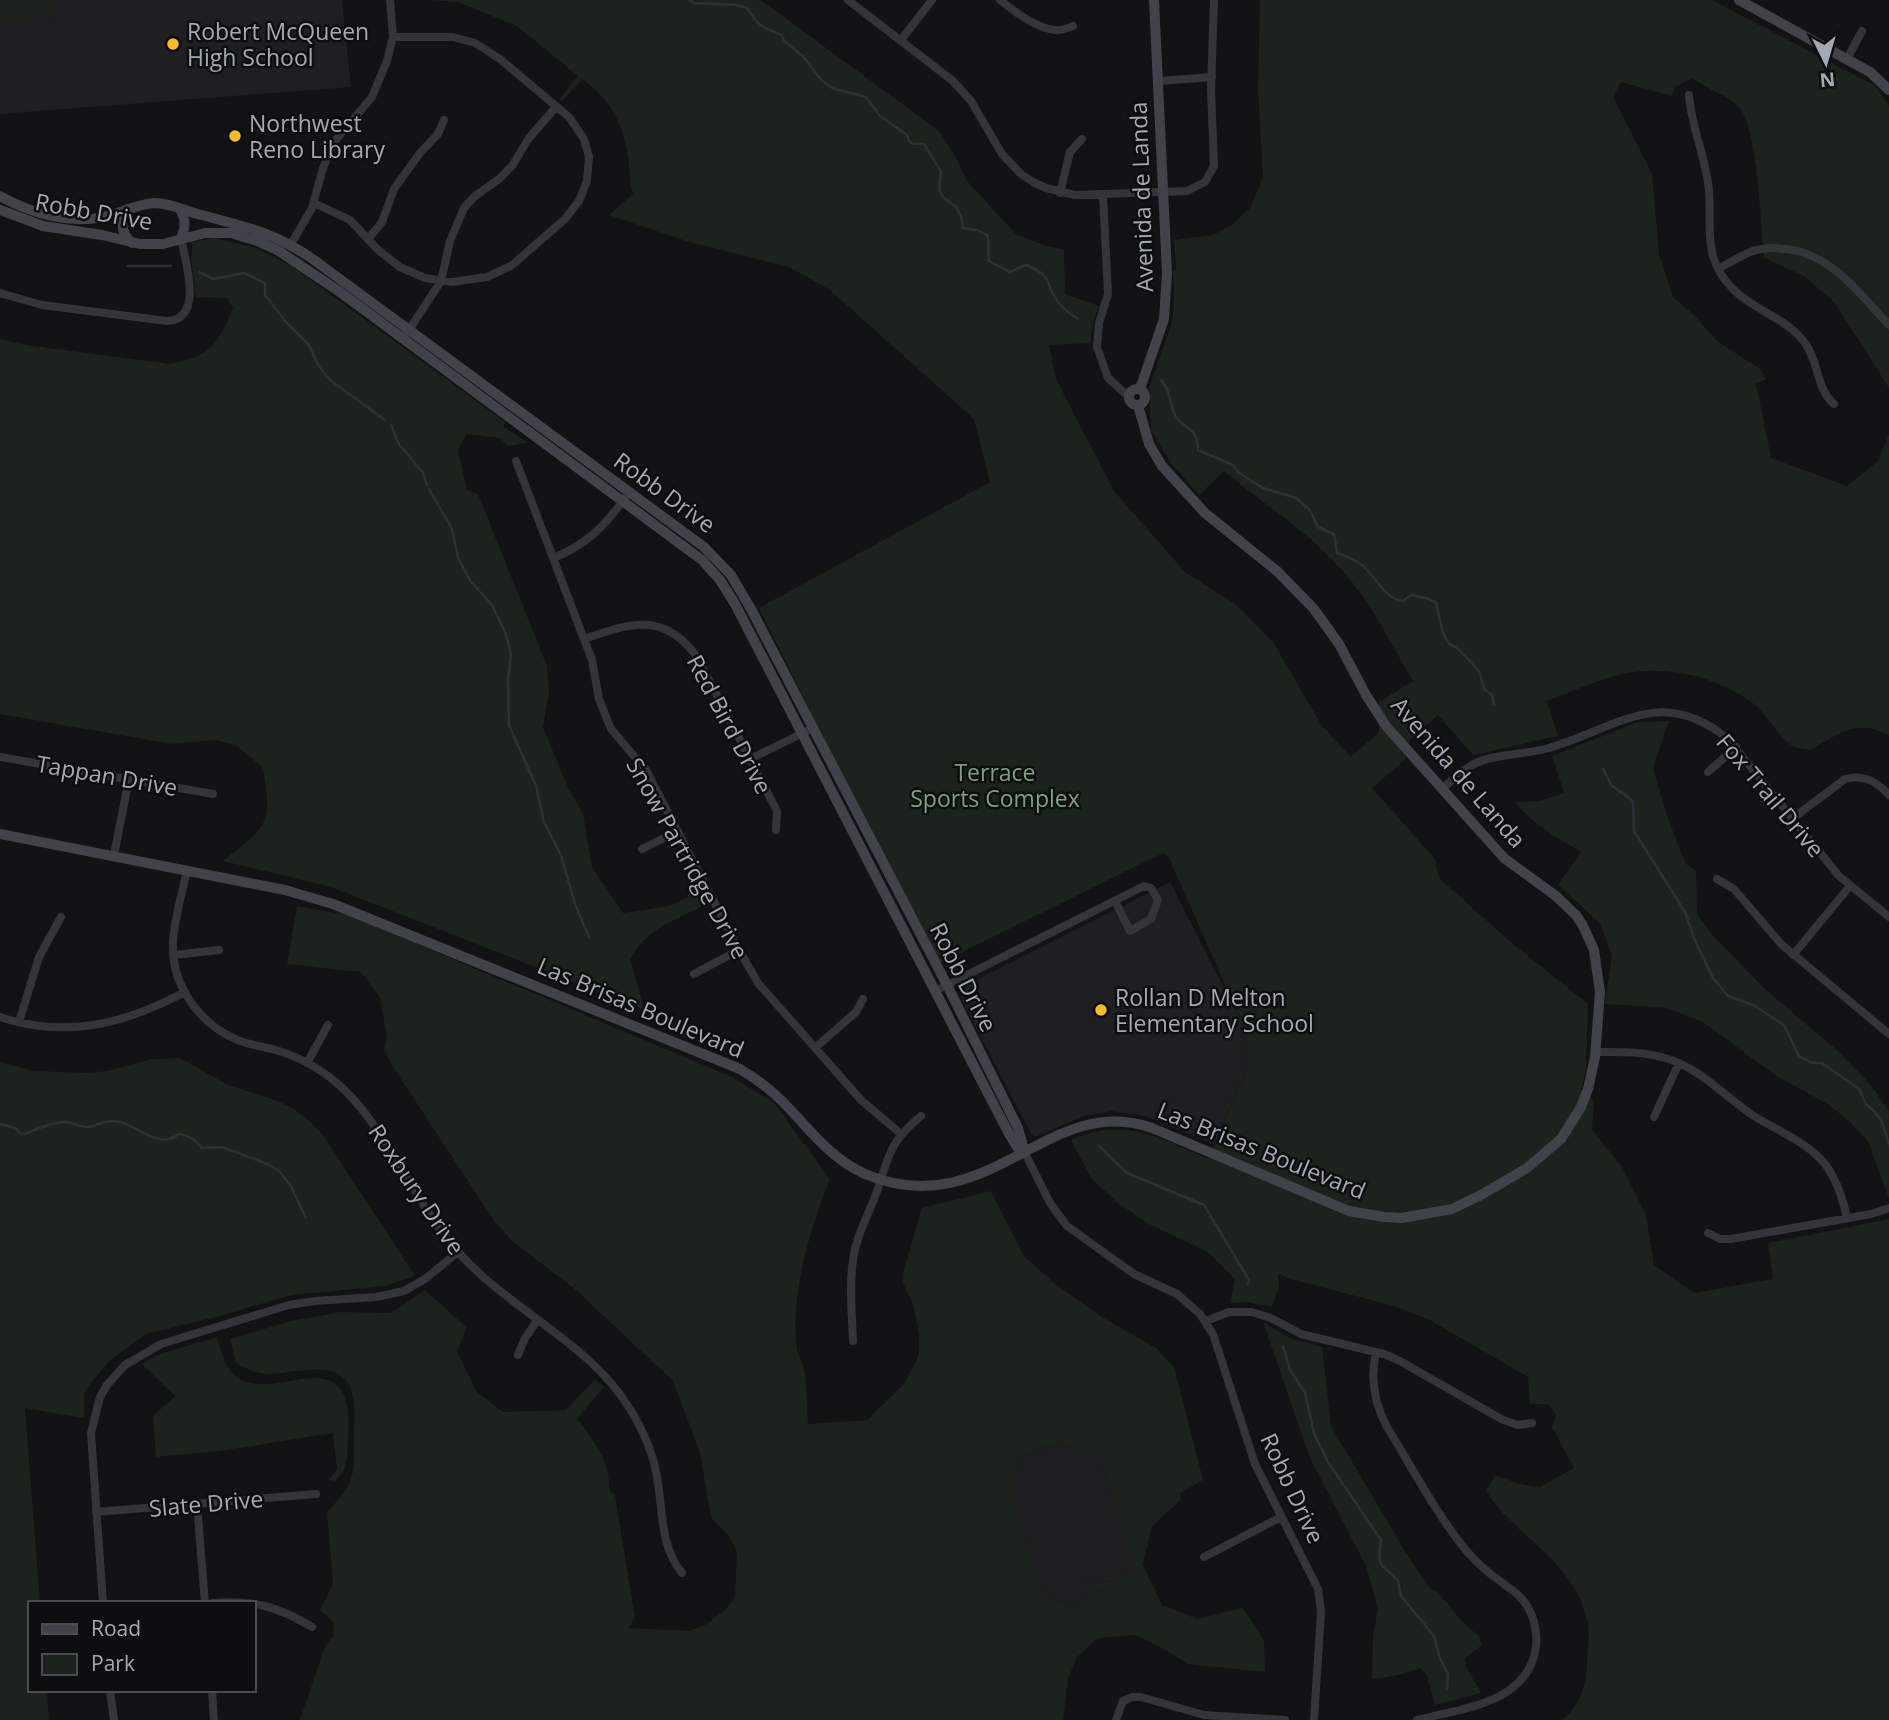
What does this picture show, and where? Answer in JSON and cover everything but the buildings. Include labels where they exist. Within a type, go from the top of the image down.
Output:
[{"type":"street","points":[[291,244],[314,203],[327,154],[342,130],[372,97],[387,61],[393,37],[390,0]]},
{"type":"street","points":[[848,0],[963,90],[1002,154],[1033,182],[1060,193],[1103,195],[1197,188],[1212,172],[1214,0]]},
{"type":"street","points":[[901,40],[932,0]]},
{"type":"street","points":[[1000,0],[1040,25],[1057,30],[1073,26]]},
{"type":"street","name":"Avenida de Landa","points":[[1154,0],[1166,305],[1164,319],[1140,389],[1145,398],[1134,401],[1149,444],[1162,466],[1205,513],[1278,572],[1314,609],[1339,643],[1374,708],[1504,858],[1567,905],[1583,926],[1598,964],[1600,1000],[1595,1052]]},
{"type":"street","points":[[1746,1],[1889,80]]},
{"type":"street","points":[[1848,57],[1862,31]]},
{"type":"street","points":[[314,203],[350,220],[378,250],[400,267],[425,278],[441,281],[487,277],[511,266],[565,219],[583,192],[589,173],[587,148],[577,126],[500,59],[475,43],[453,37],[393,37]]},
{"type":"street","points":[[1848,57],[1870,72],[1889,90]]},
{"type":"street","points":[[1159,80],[1212,77]]},
{"type":"street","points":[[1689,95],[1691,117],[1706,166],[1711,246],[1718,270],[1734,290],[1805,342],[1827,398],[1834,404]]},
{"type":"street","points":[[405,335],[441,281],[450,241],[464,208],[512,166],[529,138],[556,107]]},
{"type":"street","points":[[369,238],[382,222],[394,190],[438,134],[444,120]]},
{"type":"street","points":[[1060,193],[1070,152],[1082,139]]},
{"type":"street","points":[[1103,195],[1108,294],[1099,323],[1097,347],[1108,377],[1134,401]]},
{"type":"street","name":"Robb Drive","points":[[0,196],[30,210],[75,219],[103,217],[153,203],[167,204],[257,229],[291,244],[405,335]]},
{"type":"street","points":[[0,293],[42,305],[162,321],[176,320],[186,313],[190,288],[181,238],[185,220],[179,208]]},
{"type":"street","points":[[128,209],[122,228],[132,243]]},
{"type":"street","name":"Robb Drive","points":[[0,210],[43,226],[102,235],[132,243],[156,244],[220,232],[267,245],[297,262],[405,335],[626,497],[691,551],[720,580],[947,985],[1018,1128],[1025,1153],[1051,1203],[1067,1226],[1134,1274],[1177,1294],[1206,1321],[1221,1352],[1255,1464],[1315,1582],[1321,1603],[1314,1720]]},
{"type":"street","points":[[1718,270],[1744,254],[1761,249],[1784,249],[1806,254],[1828,262],[1889,326]]},
{"type":"street","name":"Snow Partridge Drive","points":[[516,461],[592,660],[599,699],[606,718],[618,738],[646,770],[758,983],[861,1100],[901,1134]]},
{"type":"street","points":[[554,558],[589,540],[626,497]]},
{"type":"street","name":"Red Bird Drive","points":[[584,639],[624,625],[643,624],[659,626],[683,639],[697,657],[777,811],[776,830]]},
{"type":"street","name":"Fox Trail Drive","points":[[1442,789],[1465,769],[1487,759],[1521,755],[1553,747],[1639,714],[1665,712],[1693,718],[1719,731],[1736,747],[1850,886],[1889,917]]},
{"type":"street","points":[[750,759],[807,731]]},
{"type":"street","name":"Robb Drive","points":[[807,731],[934,991],[1008,1132],[1017,1147],[1025,1153]]},
{"type":"street","points":[[1708,772],[1736,747]]},
{"type":"street","name":"Tappan Drive","points":[[0,757],[213,794]]},
{"type":"street","points":[[1793,818],[1839,782],[1853,777],[1870,779],[1889,795]]},
{"type":"street","points":[[114,855],[129,779]]},
{"type":"street","points":[[642,849],[678,831]]},
{"type":"street","name":"Las Brisas Boulevard","points":[[0,834],[285,890],[333,904],[724,1061],[755,1078],[770,1090],[834,1156],[881,1180],[919,1186],[955,1183],[985,1173],[1065,1131],[1084,1124],[1110,1120],[1128,1121],[1152,1128],[1349,1211],[1384,1217],[1417,1217],[1452,1209],[1475,1199],[1527,1168],[1553,1147],[1561,1139],[1583,1103],[1595,1052]]},
{"type":"street","name":"Roxbury Drive","points":[[187,870],[174,935],[174,955],[185,992],[197,1010],[222,1032],[240,1041],[307,1063],[337,1083],[364,1112],[440,1230],[458,1252],[484,1279],[562,1338],[597,1369],[630,1409],[646,1440],[655,1466],[669,1555],[682,1573]]},
{"type":"street","points":[[1717,878],[1734,889],[1793,955],[1889,1034]]},
{"type":"street","points":[[934,991],[1144,886],[1152,888],[1158,900],[1151,919],[1130,931],[1115,901]]},
{"type":"street","points":[[1793,955],[1850,886]]},
{"type":"street","points":[[19,1022],[39,957],[61,918]]},
{"type":"street","points":[[174,955],[219,950]]},
{"type":"street","points":[[694,974],[739,950]]},
{"type":"street","points":[[0,1017],[55,1027],[100,1025],[140,1014],[185,992]]},
{"type":"street","points":[[815,1048],[856,1012],[863,999]]},
{"type":"street","points":[[307,1063],[328,1025]]},
{"type":"street","points":[[1595,1052],[1652,1055],[1679,1063],[1755,1116],[1793,1138],[1816,1155],[1837,1184],[1847,1218]]},
{"type":"street","points":[[1654,1117],[1679,1063]]},
{"type":"street","points":[[853,1342],[853,1261],[862,1227],[887,1157],[901,1134],[921,1116]]},
{"type":"street","points":[[1708,1233],[1720,1239],[1731,1239],[1889,1208]]},
{"type":"street","points":[[103,1601],[91,1433],[100,1397],[115,1375],[137,1356],[161,1344],[289,1305],[376,1297],[404,1290],[425,1279],[458,1252]]},
{"type":"street","points":[[1206,1321],[1229,1312],[1251,1311],[1301,1334],[1376,1352],[1400,1361],[1503,1420],[1518,1425],[1532,1423]]},
{"type":"street","points":[[518,1355],[525,1338],[537,1321]]},
{"type":"street","points":[[1376,1352],[1373,1366],[1374,1393],[1387,1427],[1457,1538],[1479,1563],[1522,1599],[1534,1622],[1537,1639],[1534,1657],[1522,1681],[1514,1689],[1498,1698],[1417,1720]]},
{"type":"street","name":"Slate Drive","points":[[96,1512],[316,1494]]},
{"type":"street","points":[[197,1504],[205,1601]]},
{"type":"street","points":[[1204,1557],[1281,1517]]},
{"type":"street","points":[[256,1603],[279,1610],[312,1628]]},
{"type":"street","points":[[110,1692],[114,1720]]},
{"type":"street","points":[[212,1692],[214,1720]]},
{"type":"street","points":[[1116,1720],[1120,1704],[1127,1698],[1141,1697],[1204,1715],[1285,1720]]},
{"type":"shaded area","name":"Robert McQueen High School","points":[[0,0],[342,0],[351,87],[0,114]]},
{"type":"shaded area","name":"Rollan D Melton Elementary School","points":[[1170,882],[1242,1023],[1249,1065],[1214,1144],[1145,1116],[1111,1111],[1084,1116],[1035,1137],[1031,1134],[961,998],[964,986]]},
{"type":"shaded area","points":[[1061,1442],[1101,1457],[1137,1569],[1116,1581],[1085,1584],[1105,1588],[1071,1608],[1040,1592],[1008,1489],[1020,1455]]},
{"type":"green space","points":[[0,0],[52,0],[54,16],[0,20]]},
{"type":"green space","name":"Terrace Sports Complex","points":[[430,0],[761,0],[939,131],[967,181],[1016,234],[1064,250],[1065,294],[1099,306],[1093,321],[1090,343],[1049,345],[1056,379],[1114,491],[1186,573],[1237,605],[1273,642],[1322,726],[1351,757],[1379,732],[1379,702],[1413,681],[1380,623],[1340,568],[1298,529],[1224,471],[1199,495],[1171,463],[1151,430],[1149,387],[1172,323],[1173,271],[1176,270],[1174,240],[1213,235],[1232,225],[1250,208],[1263,177],[1258,90],[1260,0],[1712,0],[1874,85],[1889,106],[1889,388],[1835,303],[1804,276],[1764,258],[1754,156],[1745,118],[1739,107],[1693,78],[1676,86],[1672,96],[1621,82],[1613,97],[1652,174],[1659,254],[1673,297],[1694,315],[1717,341],[1760,369],[1766,380],[1756,383],[1771,458],[1847,486],[1878,461],[1889,434],[1889,736],[1867,728],[1857,728],[1839,734],[1810,750],[1796,747],[1784,740],[1754,704],[1725,687],[1691,675],[1639,671],[1603,679],[1547,701],[1558,736],[1473,755],[1438,715],[1410,740],[1405,760],[1372,788],[1435,859],[1439,878],[1513,944],[1588,1004],[1586,1069],[1581,1089],[1594,1101],[1592,1130],[1622,1167],[1646,1215],[1654,1265],[1694,1293],[1773,1279],[1768,1243],[1889,1219],[1889,1720],[1563,1720],[1578,1701],[1586,1679],[1589,1631],[1582,1603],[1555,1563],[1503,1513],[1486,1491],[1495,1475],[1520,1484],[1540,1487],[1574,1468],[1552,1427],[1556,1415],[1548,1404],[1530,1404],[1528,1377],[1428,1319],[1394,1306],[1287,1278],[1278,1273],[1279,1286],[1272,1307],[1248,1302],[1230,1303],[1235,1279],[1208,1252],[1147,1223],[1118,1203],[1092,1179],[1071,1140],[1090,1133],[1125,1130],[1141,1133],[1158,1137],[1208,1159],[1249,1065],[1242,1023],[1168,856],[1163,853],[936,965],[759,608],[990,482],[974,419],[830,290],[789,267],[686,241],[609,215],[633,194],[625,140],[606,101],[582,79],[562,101],[559,99],[578,76],[517,26],[458,2]]},
{"type":"green space","points":[[214,238],[256,248],[293,267],[505,422],[503,426],[528,443],[508,446],[500,438],[466,434],[458,451],[467,490],[478,494],[547,666],[549,693],[543,727],[569,790],[583,813],[592,867],[623,913],[670,906],[700,891],[707,904],[653,933],[630,960],[645,1010],[331,887],[223,861],[258,831],[266,813],[263,768],[236,745],[215,740],[172,744],[0,714],[0,339],[26,345],[170,364],[195,357],[218,339],[233,307],[227,298],[196,297],[191,258],[192,242]]},
{"type":"green space","points":[[1669,721],[1653,768],[1667,816],[1686,864],[1696,871],[1697,914],[1713,936],[1767,991],[1838,1051],[1870,1084],[1889,1111],[1889,1199],[1868,1141],[1847,1119],[1826,1103],[1775,1075],[1703,1022],[1667,1008],[1605,1004],[1612,955],[1600,923],[1558,885],[1581,852],[1537,824],[1515,802],[1539,801],[1564,793],[1552,756],[1638,722]]},
{"type":"green space","points":[[297,906],[348,915],[732,1077],[774,1103],[830,1179],[803,1262],[796,1307],[797,1349],[804,1369],[808,1424],[867,1420],[904,1384],[919,1355],[919,1334],[914,1307],[903,1283],[904,1269],[922,1208],[991,1191],[1024,1256],[1053,1282],[1102,1317],[1156,1348],[1174,1367],[1203,1480],[1180,1493],[1181,1500],[1152,1526],[1143,1565],[1162,1605],[1197,1619],[1243,1608],[1264,1641],[1265,1672],[1188,1664],[1135,1635],[1098,1638],[1077,1657],[1068,1679],[1063,1720],[300,1720],[325,1646],[334,1635],[333,1622],[320,1610],[333,1584],[327,1512],[343,1493],[351,1478],[354,1460],[353,1397],[346,1381],[338,1374],[328,1371],[305,1370],[271,1374],[244,1367],[236,1363],[230,1339],[291,1321],[340,1312],[391,1313],[425,1290],[467,1328],[457,1351],[476,1391],[503,1412],[566,1410],[595,1379],[604,1387],[577,1419],[600,1452],[606,1466],[610,1491],[615,1495],[635,1618],[628,1628],[688,1631],[705,1625],[725,1610],[735,1597],[737,1553],[730,1537],[711,1518],[700,1453],[673,1381],[576,1290],[512,1241],[495,1222],[393,1067],[384,1049],[387,1037],[380,998],[361,972],[287,964]],"holes":[[[1061,1442],[1101,1458],[1136,1569],[1116,1581],[1085,1584],[1086,1590],[1103,1589],[1071,1608],[1041,1592],[1009,1489],[1020,1455]]]},
{"type":"green space","points":[[180,1058],[228,1085],[294,1109],[312,1123],[325,1138],[415,1276],[385,1286],[291,1295],[146,1334],[109,1361],[84,1392],[84,1418],[25,1408],[40,1601],[28,1601],[28,1692],[47,1692],[49,1720],[0,1720],[0,1062],[34,1071],[87,1073],[107,1071],[152,1059]]},
{"type":"green space","points":[[1263,1322],[1290,1338],[1322,1347],[1331,1426],[1406,1553],[1431,1589],[1437,1591],[1464,1624],[1479,1636],[1482,1645],[1465,1658],[1466,1667],[1481,1693],[1435,1705],[1427,1676],[1421,1668],[1372,1679],[1373,1637],[1378,1608],[1366,1566],[1310,1458]]},
{"type":"green space","points":[[217,1337],[228,1368],[244,1381],[259,1384],[323,1378],[335,1383],[344,1395],[348,1418],[347,1459],[345,1468],[336,1481],[329,1480],[337,1469],[333,1433],[219,1451],[156,1457],[153,1416],[175,1396],[142,1364],[161,1354]]},
{"type":"waterway","points":[[689,0],[694,3],[747,8],[757,22],[782,35],[784,41],[803,56],[821,80],[832,88],[866,97],[880,116],[907,135],[909,141],[913,144],[924,144],[941,172],[939,190],[943,197],[956,207],[963,228],[987,235],[989,261],[1010,272],[1026,265],[1041,273],[1060,305],[1078,319]]},
{"type":"waterway","points":[[128,266],[171,266]]},
{"type":"waterway","points":[[199,272],[214,279],[244,273],[265,283],[265,295],[309,345],[318,365],[330,380],[385,420]]},
{"type":"waterway","points":[[1161,380],[1177,418],[1196,437],[1198,450],[1233,465],[1239,473],[1263,488],[1296,498],[1309,509],[1318,527],[1334,534],[1337,553],[1362,565],[1391,596],[1403,601],[1411,595],[1436,603],[1448,643],[1458,649],[1479,671],[1484,689],[1492,695],[1494,704]]},
{"type":"waterway","points":[[391,425],[399,444],[423,473],[427,485]]},
{"type":"waterway","points":[[429,489],[452,529],[458,558],[471,582],[492,605],[506,634],[511,655],[508,681],[509,725],[536,786],[544,822],[561,855],[575,904],[589,937]]},
{"type":"waterway","points":[[1603,769],[1611,785],[1633,801],[1634,831],[1685,912],[1713,978],[1728,996],[1753,1005],[1784,1025],[1799,1056],[1812,1063],[1822,1063],[1859,1089],[1866,1104],[1882,1122],[1889,1144]]},
{"type":"waterway","points":[[0,1124],[25,1134],[56,1123],[70,1122],[88,1127],[115,1121],[155,1138],[171,1138],[179,1134],[194,1140],[201,1148],[222,1147],[279,1171],[291,1186],[306,1218]]},
{"type":"waterway","points":[[1099,1146],[1127,1173],[1204,1205],[1249,1280],[1248,1284]]},
{"type":"waterway","points":[[1283,1346],[1290,1370],[1305,1393],[1314,1433],[1328,1462],[1381,1540],[1379,1558],[1382,1566],[1398,1580],[1401,1596],[1434,1636],[1440,1659],[1448,1674],[1447,1690]]},
{"type":"place","name":"Robert McQueen High School","points":[[173,44]]},
{"type":"place","name":"Northwest Reno Library","points":[[235,136]]},
{"type":"place","name":"Rollan D Melton Elementary School","points":[[1101,1010]]}]
